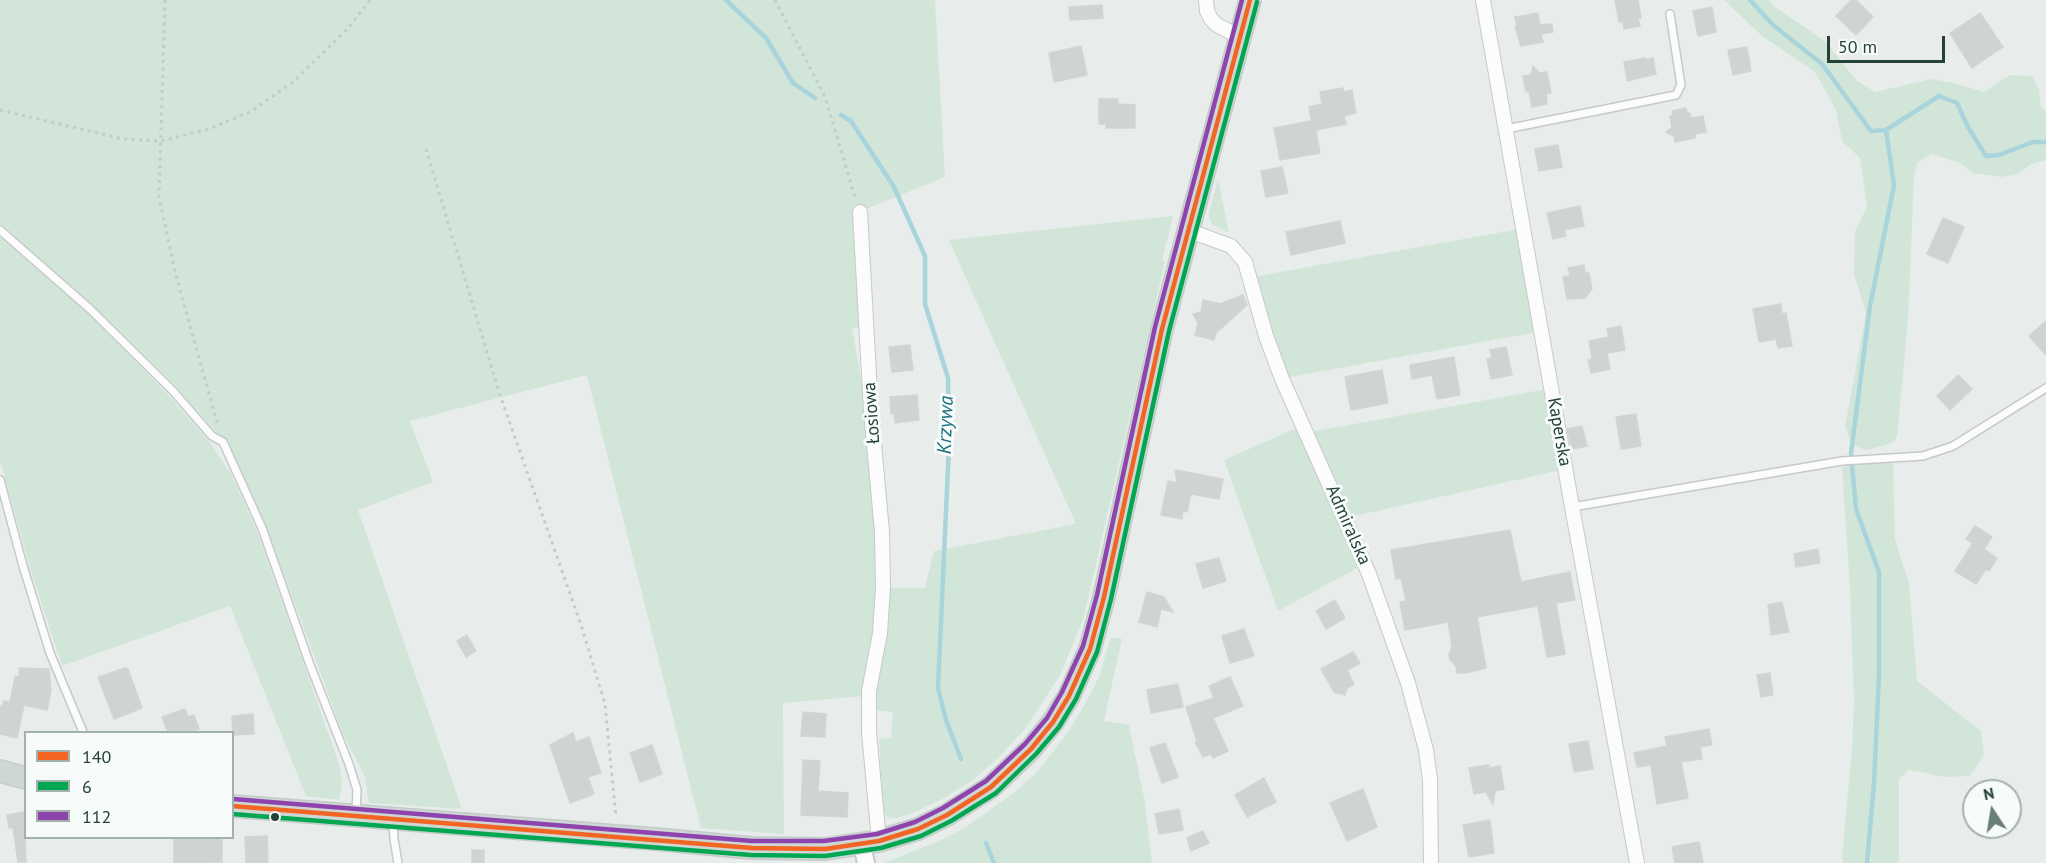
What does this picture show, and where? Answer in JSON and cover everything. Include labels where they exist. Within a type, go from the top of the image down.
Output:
[{"type":"main road","points":[[234,806],[781,850],[869,850],[947,815],[992,787],[1032,749],[1053,722],[1082,669],[1096,630],[1154,362],[1187,230],[1250,0]]},
{"type":"main road","points":[[0,771],[24,777]]},
{"type":"street","points":[[1206,0],[1207,11],[1211,19],[1217,25],[1240,37]]},
{"type":"street","name":"Kaperska","points":[[1483,0],[1637,863]]},
{"type":"street","name":"Łosiowa","points":[[860,212],[871,411],[882,532],[883,588],[880,633],[868,691],[869,850]]},
{"type":"street","name":"Admiralska","points":[[1187,230],[1232,246],[1245,262],[1263,326],[1282,379],[1369,574],[1408,683],[1426,750],[1430,780],[1431,863]]},
{"type":"lane","points":[[1506,129],[1676,94],[1681,86],[1670,14]]},
{"type":"lane","points":[[0,230],[90,309],[173,391],[212,436],[223,442],[262,528],[310,665],[349,764],[357,790],[356,816]]},
{"type":"lane","points":[[1572,507],[1842,461],[1923,456],[1953,446],[2046,388]]},
{"type":"lane","points":[[0,480],[23,566],[50,652],[83,731]]},
{"type":"lane","points":[[393,819],[398,863]]},
{"type":"path","points":[[165,0],[159,197],[176,272],[223,442]]},
{"type":"path","points":[[0,110],[123,139],[160,141],[209,129],[250,112],[292,83],[348,28],[369,0]]},
{"type":"path","points":[[775,0],[825,97],[860,212]]},
{"type":"path","points":[[426,149],[499,392],[581,625],[605,704],[618,836]]},
{"type":"green space","points":[[0,0],[935,0],[945,177],[856,213],[862,329],[852,327],[867,413],[878,533],[876,633],[865,696],[783,703],[784,834],[701,828],[587,375],[410,421],[433,482],[358,510],[462,809],[369,803],[365,777],[343,734],[266,526],[239,466],[217,433],[172,382],[95,307],[0,224]]},
{"type":"green space","points":[[1724,0],[1769,0],[1775,7],[1825,41],[1857,81],[1875,92],[1931,79],[1984,92],[2010,75],[2032,76],[2039,89],[2041,107],[2046,111],[2046,160],[2031,164],[2018,174],[2001,177],[1973,173],[1960,163],[1931,154],[1917,163],[1914,177],[1908,321],[1897,437],[1892,443],[1867,450],[1852,445],[1845,427],[1866,313],[1854,274],[1855,231],[1867,207],[1860,158],[1842,141],[1836,110],[1815,72],[1762,36]]},
{"type":"green space","points":[[1218,179],[1229,233],[1213,225],[1209,219]]},
{"type":"green space","points":[[1173,216],[1162,260],[1165,261],[1084,617],[1060,675],[1026,728],[998,758],[973,780],[941,800],[912,813],[897,818],[888,818],[883,810],[879,739],[891,738],[893,712],[875,710],[873,691],[887,588],[925,588],[934,551],[1076,524],[949,240]]},
{"type":"green space","points":[[1519,229],[1537,332],[1285,378],[1253,277]]},
{"type":"green space","points":[[0,237],[89,314],[169,396],[209,441],[231,474],[257,531],[340,767],[342,784],[339,800],[306,796],[230,606],[62,666],[29,565],[0,460]]},
{"type":"green space","points":[[1547,389],[1561,470],[1350,517],[1310,432]]},
{"type":"green space","points":[[1297,428],[1361,566],[1278,611],[1224,460]]},
{"type":"green space","points":[[1893,463],[1895,539],[1909,584],[1917,681],[1981,731],[1984,755],[1970,776],[1946,777],[1909,770],[1899,779],[1899,863],[1843,863],[1854,702],[1842,467]]},
{"type":"green space","points":[[1111,637],[1122,639],[1104,721],[1129,725],[1145,803],[1152,863],[884,863],[966,827],[1015,792],[1037,772],[1068,732],[1085,704],[1099,677]]},
{"type":"building","points":[[1615,0],[1638,0],[1640,26],[1624,29],[1623,22],[1619,22]]},
{"type":"building","points":[[1851,0],[1856,0],[1873,17],[1856,35],[1836,16]]},
{"type":"building","points":[[1102,5],[1103,18],[1070,20],[1069,7]]},
{"type":"building","points":[[1712,7],[1716,32],[1698,36],[1693,11]]},
{"type":"building","points":[[1538,13],[1540,25],[1552,24],[1553,32],[1541,34],[1543,42],[1521,46],[1515,27],[1517,27],[1515,17]]},
{"type":"building","points":[[1980,13],[2003,47],[1972,68],[1950,33]]},
{"type":"building","points":[[1081,46],[1087,75],[1054,82],[1049,53]]},
{"type":"building","points":[[1747,47],[1751,71],[1733,75],[1728,50]]},
{"type":"building","points":[[1645,58],[1645,60],[1653,58],[1656,74],[1627,81],[1624,62]]},
{"type":"building","points":[[1533,66],[1539,73],[1547,72],[1551,93],[1546,94],[1547,104],[1532,107],[1523,76],[1531,75]]},
{"type":"building","points":[[1343,88],[1344,92],[1352,90],[1356,113],[1344,116],[1346,124],[1316,130],[1320,153],[1280,160],[1274,128],[1311,121],[1309,107],[1322,104],[1320,92]]},
{"type":"building","points":[[1099,99],[1118,99],[1118,104],[1135,105],[1135,128],[1106,128],[1106,124],[1099,124]]},
{"type":"building","points":[[1686,108],[1691,118],[1703,116],[1706,132],[1695,134],[1695,138],[1675,142],[1674,136],[1666,132],[1672,127],[1670,116],[1673,116],[1672,111]]},
{"type":"building","points":[[1558,145],[1562,167],[1539,171],[1535,149]]},
{"type":"building","points":[[1282,167],[1288,193],[1266,197],[1261,171]]},
{"type":"building","points":[[1580,206],[1584,226],[1564,230],[1566,236],[1553,239],[1547,213]]},
{"type":"building","points":[[1943,218],[1964,227],[1948,263],[1927,254]]},
{"type":"building","points":[[1340,221],[1345,243],[1291,255],[1286,232]]},
{"type":"building","points":[[1584,265],[1585,273],[1589,273],[1592,289],[1585,298],[1567,299],[1563,277],[1570,276],[1568,268]]},
{"type":"building","points":[[1243,295],[1247,305],[1216,333],[1214,340],[1195,335],[1198,323],[1193,314],[1201,312],[1203,300],[1220,304]]},
{"type":"building","points":[[1781,304],[1782,314],[1786,313],[1792,346],[1778,348],[1776,339],[1759,342],[1753,309]]},
{"type":"building","points":[[2046,321],[2046,355],[2029,336]]},
{"type":"building","points":[[1621,326],[1625,350],[1607,353],[1610,369],[1591,373],[1588,360],[1592,359],[1589,341],[1609,337],[1607,329]]},
{"type":"building","points":[[910,345],[913,370],[892,372],[889,347]]},
{"type":"building","points":[[1506,347],[1512,375],[1491,379],[1487,359],[1492,358],[1490,350]]},
{"type":"building","points":[[1454,357],[1460,395],[1437,399],[1432,375],[1412,379],[1410,365]]},
{"type":"building","points":[[1382,370],[1388,403],[1351,410],[1345,377]]},
{"type":"building","points":[[1958,375],[1972,389],[1950,410],[1937,396]]},
{"type":"building","points":[[917,395],[919,420],[895,423],[894,413],[891,414],[890,397]]},
{"type":"building","points":[[1636,414],[1641,446],[1621,449],[1616,417]]},
{"type":"building","points":[[1582,426],[1587,446],[1572,449],[1567,429]]},
{"type":"building","points":[[1175,470],[1223,479],[1219,499],[1191,494],[1187,512],[1183,511],[1182,519],[1161,515],[1168,481],[1177,483]]},
{"type":"building","points":[[1975,526],[1992,537],[1984,549],[1997,558],[1989,571],[1986,569],[1976,584],[1955,571],[1973,543],[1966,539]]},
{"type":"building","points":[[1510,530],[1521,582],[1570,572],[1575,600],[1556,603],[1565,654],[1547,657],[1538,606],[1477,617],[1486,668],[1457,673],[1456,666],[1450,660],[1449,655],[1452,647],[1448,622],[1405,630],[1400,602],[1406,601],[1401,578],[1396,579],[1391,550]]},
{"type":"building","points":[[1818,549],[1820,563],[1796,567],[1794,554]]},
{"type":"building","points":[[1219,558],[1226,581],[1203,588],[1196,564]]},
{"type":"building","points":[[1147,592],[1164,597],[1173,612],[1161,609],[1157,627],[1139,622]]},
{"type":"building","points":[[1335,600],[1345,618],[1326,629],[1316,611]]},
{"type":"building","points":[[1782,602],[1789,632],[1771,635],[1768,605]]},
{"type":"building","points":[[1244,629],[1254,656],[1230,663],[1222,636]]},
{"type":"building","points":[[467,635],[476,651],[466,657],[457,641]]},
{"type":"building","points":[[1353,652],[1360,663],[1347,670],[1354,684],[1347,688],[1345,695],[1334,692],[1321,669]]},
{"type":"building","points":[[19,668],[49,669],[51,690],[47,710],[24,705],[17,738],[0,734],[0,706],[2,707],[4,701],[10,702],[15,677],[19,676]]},
{"type":"building","points":[[128,669],[142,708],[114,719],[98,677]]},
{"type":"building","points":[[1770,673],[1773,695],[1761,697],[1757,675]]},
{"type":"building","points":[[1230,677],[1243,706],[1213,718],[1228,751],[1213,758],[1211,754],[1203,757],[1195,742],[1197,741],[1186,707],[1214,698],[1209,686]]},
{"type":"building","points":[[1178,684],[1183,707],[1151,713],[1147,690]]},
{"type":"building","points":[[185,709],[188,717],[194,715],[199,729],[168,731],[162,717]]},
{"type":"building","points":[[803,712],[826,714],[825,737],[801,736]]},
{"type":"building","points":[[253,714],[254,734],[234,735],[232,716]]},
{"type":"building","points":[[1709,729],[1712,745],[1700,747],[1702,759],[1681,762],[1688,798],[1657,804],[1651,765],[1637,767],[1634,753],[1667,746],[1665,737]]},
{"type":"building","points":[[573,733],[576,742],[589,737],[601,773],[588,777],[594,794],[570,803],[550,745]]},
{"type":"building","points":[[1588,741],[1593,769],[1574,772],[1569,744]]},
{"type":"building","points":[[1165,743],[1178,777],[1162,783],[1150,748]]},
{"type":"building","points":[[652,745],[662,774],[640,782],[630,753]]},
{"type":"building","points":[[803,760],[820,761],[818,791],[848,793],[847,817],[801,815]]},
{"type":"building","points":[[1489,765],[1489,768],[1500,766],[1504,789],[1495,791],[1493,804],[1486,792],[1474,794],[1469,768]]},
{"type":"building","points":[[1264,778],[1276,802],[1247,817],[1235,795]]},
{"type":"building","points":[[1363,789],[1377,827],[1347,841],[1330,803]]},
{"type":"building","points":[[1179,809],[1183,830],[1159,834],[1155,814]]},
{"type":"building","points":[[24,812],[26,862],[18,862],[13,828],[9,828],[7,815]]},
{"type":"building","points":[[1490,820],[1494,853],[1469,857],[1463,825]]},
{"type":"building","points":[[1203,831],[1209,843],[1191,851],[1187,838]]},
{"type":"building","points":[[267,836],[268,863],[246,863],[245,837]]},
{"type":"building","points":[[174,839],[222,839],[222,862],[174,863]]},
{"type":"building","points":[[1699,842],[1703,863],[1675,863],[1672,847]]},
{"type":"building","points":[[472,850],[484,850],[484,863],[472,863]]},
{"type":"waterway","name":"Krzywa","points":[[726,0],[766,38],[793,83],[815,98]]},
{"type":"waterway","points":[[1750,0],[1773,25],[1822,64],[1871,131],[1886,130],[1939,96],[1957,103],[1968,127],[1986,156],[1999,155],[2033,142],[2046,142]]},
{"type":"waterway","name":"Krzywa","points":[[841,115],[851,121],[894,187],[925,256],[925,304],[948,378],[949,445],[938,688],[946,720],[961,759]]},
{"type":"waterway","points":[[1867,863],[1874,783],[1879,676],[1879,572],[1856,509],[1851,453],[1870,306],[1894,185],[1886,130]]},
{"type":"waterway","name":"Krzywa","points":[[986,843],[994,863]]},
{"type":"transit line","name":"112","points":[[234,799],[752,841],[824,841],[877,834],[915,822],[943,808],[986,781],[1025,744],[1047,718],[1083,646],[1097,595],[1155,327],[1242,0]]},
{"type":"transit line","name":"140","points":[[234,806],[752,848],[825,849],[879,841],[918,829],[947,815],[991,787],[1031,749],[1053,722],[1069,696],[1090,649],[1104,597],[1162,329],[1250,0]]},
{"type":"transit line","name":"6","points":[[234,814],[751,855],[825,856],[881,848],[921,836],[951,821],[996,793],[1036,754],[1059,727],[1076,699],[1097,652],[1111,599],[1169,331],[1257,2]]}]
